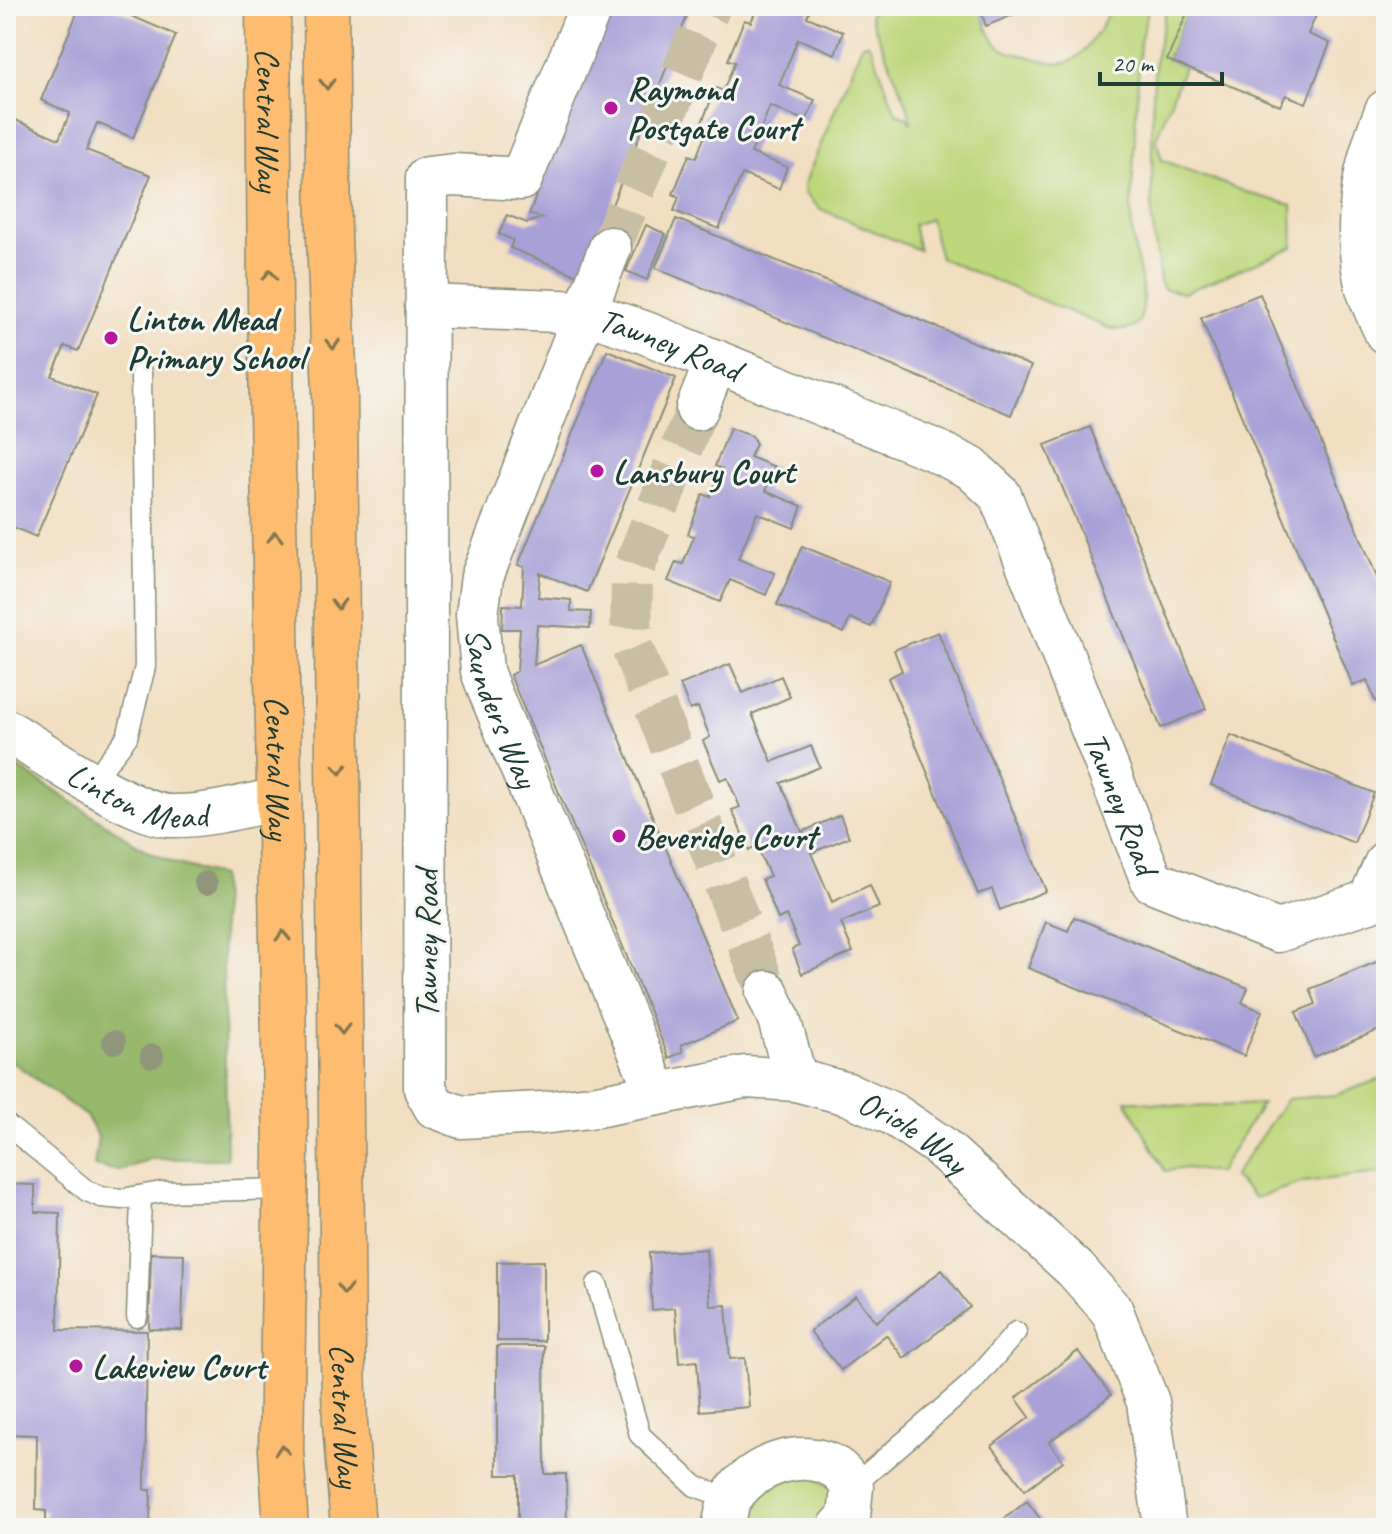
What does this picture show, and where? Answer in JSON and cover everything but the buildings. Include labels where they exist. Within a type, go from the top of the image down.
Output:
[{"type":"main road","name":"Central Way","points":[[268,6],[270,319],[287,1189],[281,1450],[286,1528]]},
{"type":"main road","name":"Central Way","points":[[326,6],[335,395],[343,1361],[353,1528]]},
{"type":"street","points":[[426,306],[427,178],[454,175],[521,179],[591,6]]},
{"type":"street","points":[[1386,111],[1375,137],[1362,188],[1359,242],[1367,290],[1386,333]]},
{"type":"street","name":"Saunders Way","points":[[610,248],[487,560],[477,615],[482,671],[489,690],[657,1094]]},
{"type":"street","name":"Tawney Road","points":[[435,1107],[425,1089],[426,306],[584,312],[716,361],[971,468],[1000,495],[1152,881],[1278,931],[1369,901],[1386,862]]},
{"type":"street","points":[[697,409],[716,361]]},
{"type":"street","name":"Linton Mead","points":[[6,730],[92,782],[142,808],[169,816],[221,811],[281,798]]},
{"type":"street","points":[[767,992],[779,1019],[796,1080]]},
{"type":"street","name":"Oriole Way","points":[[435,1107],[461,1117],[542,1113],[745,1077],[796,1080],[848,1094],[893,1114],[940,1146],[1075,1269],[1112,1311],[1148,1402],[1165,1528]]},
{"type":"street","points":[[727,1513],[749,1480],[774,1463],[799,1458],[823,1461],[840,1469],[852,1487],[849,1517],[839,1528]]},
{"type":"lane","points":[[92,782],[127,737],[145,667],[141,373]]},
{"type":"lane","points":[[6,1124],[87,1191],[101,1197],[141,1197],[161,1192],[287,1189]]},
{"type":"lane","points":[[137,1317],[141,1197]]},
{"type":"lane","points":[[597,1284],[640,1435],[727,1513]]},
{"type":"lane","points":[[852,1487],[972,1383],[1016,1332]]},
{"type":"green space","points":[[874,6],[979,6],[989,32],[1001,48],[1065,63],[1079,55],[1093,40],[1109,6],[1149,6],[1140,42],[1131,208],[1143,303],[1136,325],[1125,330],[1108,328],[940,258],[930,219],[913,225],[919,250],[820,209],[805,194],[804,185],[862,44],[871,46],[896,113],[906,117],[911,124],[908,107],[870,15]]},
{"type":"green space","points":[[1167,6],[1190,6],[1167,59],[1184,67],[1156,139],[1162,160],[1248,193],[1292,205],[1293,247],[1184,293],[1164,289],[1160,282],[1152,219],[1155,60]]},
{"type":"green space","points":[[6,759],[147,851],[174,863],[221,876],[227,1159],[150,1159],[120,1171],[94,1166],[98,1137],[87,1117],[6,1057]]},
{"type":"green space","points":[[1386,1077],[1386,1172],[1304,1182],[1255,1198],[1233,1177],[1287,1099],[1336,1095]]},
{"type":"green space","points":[[1126,1100],[1188,1107],[1262,1104],[1218,1173],[1187,1168],[1165,1171]]},
{"type":"green space","points":[[802,1471],[832,1488],[829,1512],[820,1528],[743,1528],[751,1499]]},
{"type":"tunnel","points":[[610,248],[710,6]]},
{"type":"tunnel","points":[[697,409],[632,573],[631,645],[767,992]]},
{"type":"place","name":"Raymond Postgate Court","points":[[611,108]]},
{"type":"place","name":"Linton Mead Primary School","points":[[111,338]]},
{"type":"place","name":"Lansbury Court","points":[[597,471]]},
{"type":"place","name":"Beveridge Court","points":[[619,836]]},
{"type":"place","name":"Lakeview Court","points":[[76,1366]]}]
